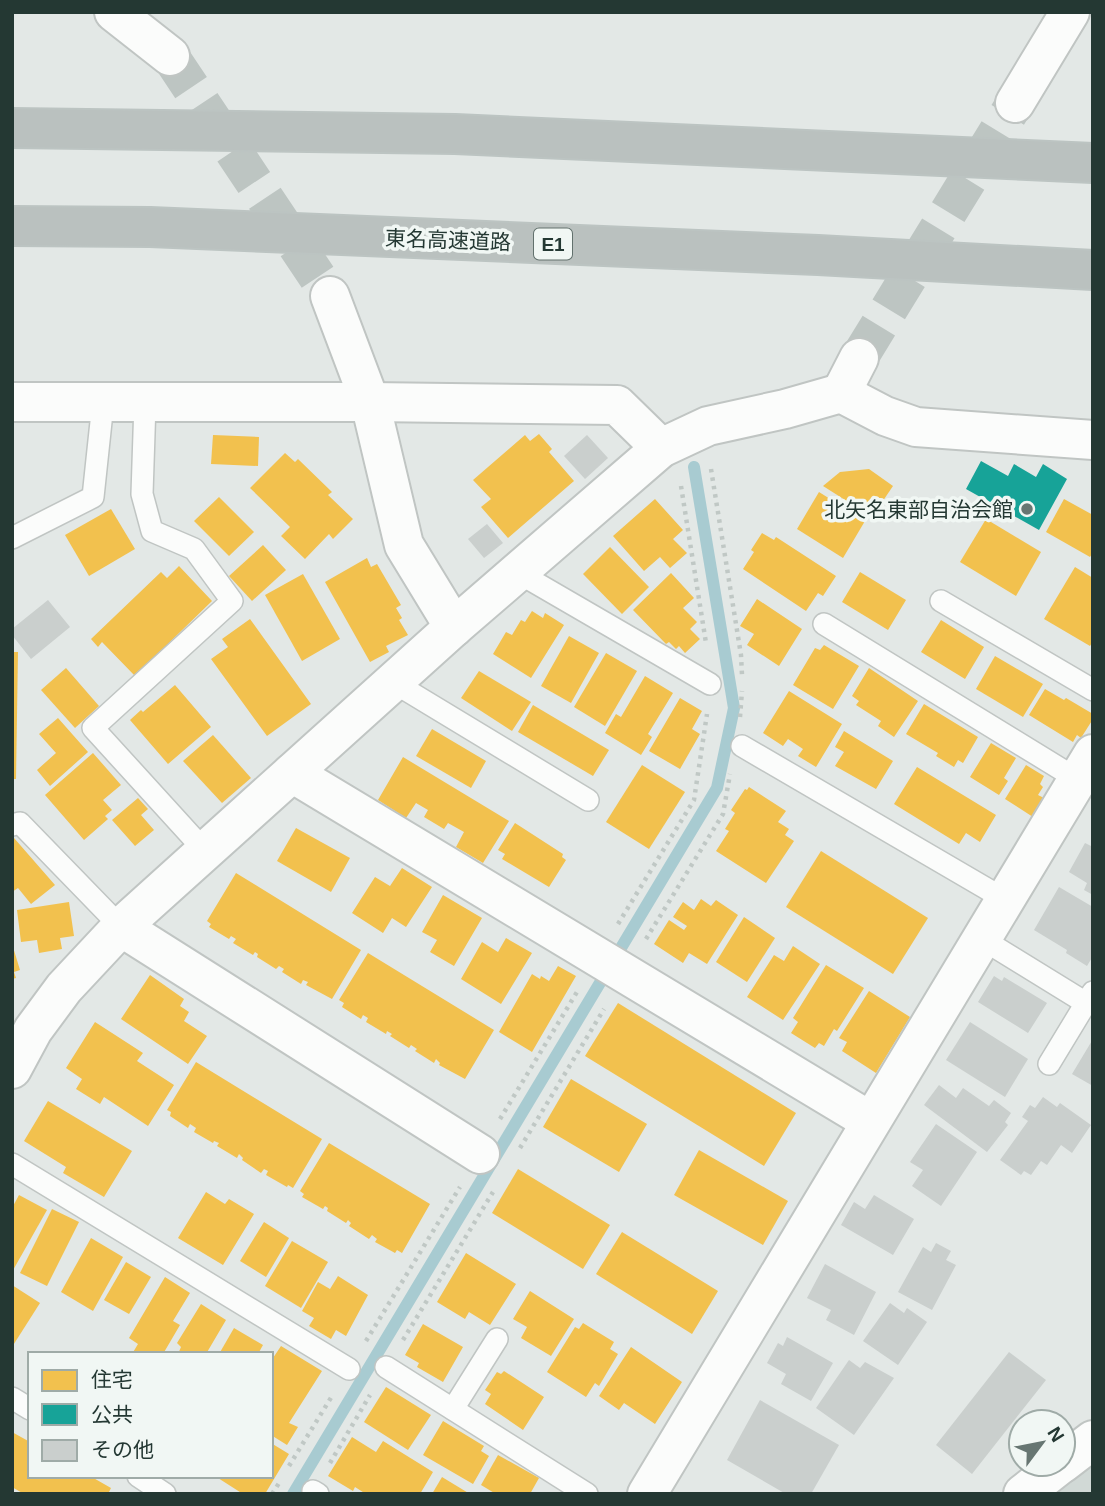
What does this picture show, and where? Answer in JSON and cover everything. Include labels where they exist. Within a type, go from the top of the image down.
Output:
[{"type":"highway","points":[[12,128],[455,134],[1093,163]]},
{"type":"highway","name":"東名高速道路","points":[[12,226],[150,227],[818,255],[1093,270]]},
{"type":"street","points":[[114,12],[170,56]]},
{"type":"street","points":[[1015,103],[1070,12]]},
{"type":"street","points":[[330,296],[370,402],[404,545],[454,627]]},
{"type":"street","points":[[841,393],[859,358]]},
{"type":"street","points":[[12,1069],[23,1025],[64,988],[121,927],[454,627],[661,448],[708,426],[841,393],[885,416],[916,427],[1093,440]]},
{"type":"street","points":[[12,402],[617,405],[661,448]]},
{"type":"street","points":[[647,1494],[1085,767]]},
{"type":"street","points":[[292,773],[870,1121]]},
{"type":"street","points":[[121,927],[480,1154]]},
{"type":"street","points":[[1077,1452],[1093,1440]]},
{"type":"street","points":[[1023,1494],[1043,1478]]},
{"type":"lane","points":[[145,402],[142,494],[152,531],[194,549],[232,601],[93,728],[205,851]]},
{"type":"lane","points":[[12,538],[93,497],[103,403]]},
{"type":"lane","points":[[517,572],[710,684]]},
{"type":"lane","points":[[941,601],[1093,690]]},
{"type":"lane","points":[[824,624],[1085,767]]},
{"type":"lane","points":[[393,682],[587,800]]},
{"type":"lane","points":[[742,746],[1006,900]]},
{"type":"lane","points":[[12,825],[20,823],[121,927]]},
{"type":"lane","points":[[982,939],[1089,998],[1049,1064]]},
{"type":"lane","points":[[12,1164],[349,1369]]},
{"type":"lane","points":[[453,1409],[497,1339]]},
{"type":"lane","points":[[387,1367],[587,1494]]},
{"type":"lane","points":[[12,1398],[28,1408]]},
{"type":"lane","points":[[141,1478],[166,1493]]},
{"type":"path","points":[[272,1494],[480,1154],[611,966],[694,800],[710,698],[710,664],[681,485]]},
{"type":"shaded area","points":[[1093,1454],[1093,1494],[1043,1494],[1063,1478],[1077,1478],[1077,1467]]},
{"type":"building: 住宅","points":[[539,434],[552,449],[549,452],[574,481],[508,538],[481,507],[491,499],[473,480],[525,435],[530,441]]},
{"type":"building: 住宅","points":[[213,435],[259,437],[258,466],[211,464]]},
{"type":"building: 住宅","points":[[285,453],[295,462],[298,459],[332,492],[328,495],[353,519],[333,539],[329,534],[305,559],[281,536],[290,527],[250,488]]},
{"type":"building: 住宅","points":[[869,469],[893,486],[872,517],[823,486],[840,472]]},
{"type":"building: 住宅","points":[[819,492],[865,521],[843,558],[797,529]]},
{"type":"building: 住宅","points":[[219,497],[254,532],[229,556],[194,521]]},
{"type":"building: 住宅","points":[[655,499],[683,530],[673,539],[687,553],[670,568],[660,557],[644,571],[613,536]]},
{"type":"building: 住宅","points":[[1064,499],[1093,515],[1093,552],[1090,557],[1046,532]]},
{"type":"building: 住宅","points":[[111,509],[135,549],[89,576],[65,535]]},
{"type":"building: 住宅","points":[[986,519],[1041,552],[1016,596],[960,562]]},
{"type":"building: 住宅","points":[[762,533],[774,540],[776,537],[836,576],[823,596],[818,593],[806,611],[743,569]]},
{"type":"building: 住宅","points":[[263,545],[286,570],[252,601],[229,576]]},
{"type":"building: 住宅","points":[[610,547],[649,587],[622,614],[583,574]]},
{"type":"building: 住宅","points":[[367,558],[371,567],[377,564],[401,605],[396,608],[402,618],[399,620],[408,635],[386,646],[389,652],[370,662],[325,582]]},
{"type":"building: 住宅","points":[[179,566],[212,601],[135,676],[102,642],[98,647],[91,639],[161,572],[167,578]]},
{"type":"building: 住宅","points":[[1075,567],[1093,578],[1093,641],[1090,646],[1044,619]]},
{"type":"building: 住宅","points":[[860,572],[906,600],[888,630],[842,602]]},
{"type":"building: 住宅","points":[[671,573],[694,598],[683,608],[697,622],[690,629],[700,639],[685,653],[679,646],[676,649],[669,642],[666,644],[633,610]]},
{"type":"building: 住宅","points":[[303,574],[340,639],[302,661],[265,595]]},
{"type":"building: 住宅","points":[[757,599],[802,629],[779,666],[747,645],[754,634],[740,626]]},
{"type":"building: 住宅","points":[[532,611],[543,618],[545,613],[564,625],[531,678],[493,654],[506,632],[512,635],[521,620],[525,622]]},
{"type":"building: 住宅","points":[[250,619],[311,704],[267,736],[211,659],[228,647],[222,639]]},
{"type":"building: 住宅","points":[[941,620],[984,647],[965,679],[921,652]]},
{"type":"building: 住宅","points":[[569,636],[599,653],[571,703],[541,686]]},
{"type":"building: 住宅","points":[[824,645],[859,666],[833,709],[793,685],[815,648],[820,650]]},
{"type":"building: 住宅","points":[[12,652],[18,652],[16,779],[12,779]]},
{"type":"building: 住宅","points":[[606,653],[637,671],[605,726],[574,707]]},
{"type":"building: 住宅","points":[[995,656],[1043,684],[1023,717],[976,689]]},
{"type":"building: 住宅","points":[[66,668],[99,706],[75,728],[41,690]]},
{"type":"building: 住宅","points":[[869,668],[918,701],[894,737],[878,726],[881,721],[856,705],[859,701],[852,696]]},
{"type":"building: 住宅","points":[[479,671],[531,702],[512,731],[461,698]]},
{"type":"building: 住宅","points":[[645,676],[673,693],[648,734],[652,737],[641,755],[605,733],[616,714],[621,717]]},
{"type":"building: 住宅","points":[[175,685],[211,727],[168,764],[130,720]]},
{"type":"building: 住宅","points":[[1045,689],[1093,714],[1093,719],[1081,738],[1077,735],[1073,742],[1029,715]]},
{"type":"building: 住宅","points":[[789,691],[842,724],[816,767],[798,756],[803,749],[788,739],[783,746],[763,733]]},
{"type":"building: 住宅","points":[[680,698],[702,711],[692,729],[700,734],[680,769],[649,751]]},
{"type":"building: 住宅","points":[[924,704],[978,737],[963,763],[958,760],[954,767],[936,756],[938,753],[906,734]]},
{"type":"building: 住宅","points":[[533,705],[609,750],[593,776],[518,732]]},
{"type":"building: 住宅","points":[[58,718],[88,752],[50,786],[37,770],[56,753],[39,734]]},
{"type":"building: 住宅","points":[[432,729],[486,761],[471,788],[416,756]]},
{"type":"building: 住宅","points":[[844,731],[893,761],[876,789],[835,766],[844,752],[835,747]]},
{"type":"building: 住宅","points":[[213,735],[251,778],[222,803],[183,761]]},
{"type":"building: 住宅","points":[[991,743],[1016,758],[1004,778],[1008,781],[999,795],[970,777]]},
{"type":"building: 住宅","points":[[93,753],[121,785],[103,800],[112,810],[105,816],[108,819],[84,840],[45,795]]},
{"type":"building: 住宅","points":[[403,757],[509,821],[483,863],[456,847],[464,832],[448,823],[444,829],[424,817],[428,810],[416,803],[406,818],[378,800]]},
{"type":"building: 住宅","points":[[642,765],[685,792],[649,849],[606,822]]},
{"type":"building: 住宅","points":[[1026,765],[1044,776],[1040,784],[1043,787],[1038,795],[1044,798],[1033,817],[1005,799]]},
{"type":"building: 住宅","points":[[917,767],[996,815],[980,842],[966,833],[959,844],[894,804]]},
{"type":"building: 住宅","points":[[749,787],[786,811],[778,822],[789,829],[785,835],[794,841],[766,883],[716,851],[729,831],[725,829],[735,813],[731,810]]},
{"type":"building: 住宅","points":[[138,798],[148,809],[141,815],[154,830],[135,846],[112,820]]},
{"type":"building: 住宅","points":[[515,823],[563,854],[562,857],[566,860],[549,887],[502,859],[505,854],[498,850]]},
{"type":"building: 住宅","points":[[296,828],[350,858],[331,892],[277,861]]},
{"type":"building: 住宅","points":[[14,838],[55,885],[31,904],[18,888],[12,892]]},
{"type":"building: 住宅","points":[[821,851],[928,918],[893,974],[786,907]]},
{"type":"building: 住宅","points":[[402,868],[432,887],[406,927],[392,918],[383,933],[352,913],[375,877],[390,886]]},
{"type":"building: 住宅","points":[[236,873],[361,950],[332,999],[306,985],[308,982],[303,980],[301,984],[282,972],[284,969],[279,966],[276,969],[257,957],[255,952],[253,955],[233,943],[236,939],[231,936],[229,939],[209,927],[211,924],[207,921]]},
{"type":"building: 住宅","points":[[443,895],[482,918],[454,966],[430,952],[437,940],[422,932]]},
{"type":"building: 住宅","points":[[701,899],[711,906],[716,900],[738,915],[707,964],[689,953],[683,963],[654,944],[669,920],[684,930],[687,926],[673,917],[683,902],[694,910]]},
{"type":"building: 住宅","points":[[69,902],[74,936],[60,938],[62,949],[39,953],[37,940],[21,942],[17,910]]},
{"type":"building: 住宅","points":[[744,917],[775,938],[747,982],[716,962]]},
{"type":"building: 住宅","points":[[506,938],[532,953],[501,1004],[461,979],[482,942],[498,952]]},
{"type":"building: 住宅","points":[[793,946],[820,964],[783,1020],[747,997],[774,955],[784,961]]},
{"type":"building: 住宅","points":[[13,947],[20,970],[14,972],[16,978],[12,979]]},
{"type":"building: 住宅","points":[[368,953],[494,1030],[465,1079],[439,1065],[436,1059],[434,1063],[415,1051],[417,1049],[411,1045],[409,1048],[390,1036],[392,1034],[387,1031],[386,1034],[366,1022],[368,1018],[363,1015],[361,1019],[342,1007],[344,1003],[339,1000]]},
{"type":"building: 住宅","points":[[826,965],[864,988],[837,1031],[834,1029],[824,1046],[819,1043],[815,1048],[791,1033],[798,1022],[793,1018]]},
{"type":"building: 住宅","points":[[558,966],[576,976],[532,1052],[499,1032],[532,974],[549,981]]},
{"type":"building: 住宅","points":[[150,975],[184,999],[180,1006],[189,1012],[184,1021],[207,1036],[188,1064],[121,1019]]},
{"type":"building: 住宅","points":[[869,991],[910,1017],[876,1073],[842,1051],[847,1042],[839,1038]]},
{"type":"building: 住宅","points":[[618,1003],[796,1113],[764,1166],[585,1056]]},
{"type":"building: 住宅","points":[[95,1022],[143,1053],[137,1061],[174,1085],[148,1126],[104,1097],[100,1104],[76,1089],[82,1079],[66,1068]]},
{"type":"building: 住宅","points":[[196,1062],[322,1139],[293,1188],[266,1175],[268,1171],[264,1169],[261,1173],[242,1160],[239,1154],[237,1158],[217,1146],[219,1143],[213,1143],[194,1132],[196,1128],[190,1124],[188,1128],[170,1116],[171,1112],[167,1110]]},
{"type":"building: 住宅","points":[[571,1079],[647,1124],[619,1172],[543,1127]]},
{"type":"building: 住宅","points":[[48,1101],[132,1151],[104,1197],[63,1173],[66,1167],[24,1141]]},
{"type":"building: 住宅","points":[[329,1143],[430,1204],[402,1253],[397,1250],[395,1253],[375,1242],[377,1239],[372,1235],[369,1239],[349,1226],[351,1223],[348,1220],[346,1223],[327,1211],[325,1206],[323,1209],[302,1197],[304,1194],[300,1191]]},
{"type":"building: 住宅","points":[[699,1150],[788,1201],[763,1245],[674,1195]]},
{"type":"building: 住宅","points":[[518,1169],[610,1225],[583,1269],[492,1213]]},
{"type":"building: 住宅","points":[[206,1192],[225,1204],[229,1199],[254,1214],[223,1265],[178,1238]]},
{"type":"building: 住宅","points":[[19,1195],[47,1210],[12,1272],[12,1208]]},
{"type":"building: 住宅","points":[[52,1209],[79,1222],[47,1286],[20,1273]]},
{"type":"building: 住宅","points":[[264,1222],[289,1238],[266,1277],[240,1261]]},
{"type":"building: 住宅","points":[[622,1232],[718,1291],[692,1334],[596,1274]]},
{"type":"building: 住宅","points":[[91,1238],[123,1257],[93,1311],[61,1292]]},
{"type":"building: 住宅","points":[[292,1241],[328,1262],[301,1308],[265,1286]]},
{"type":"building: 住宅","points":[[466,1253],[516,1284],[490,1325],[469,1312],[465,1319],[437,1302]]},
{"type":"building: 住宅","points":[[126,1262],[151,1277],[129,1314],[104,1300]]},
{"type":"building: 住宅","points":[[338,1276],[368,1295],[346,1336],[336,1330],[331,1339],[309,1326],[314,1318],[302,1311],[318,1282],[330,1289]]},
{"type":"building: 住宅","points":[[165,1277],[190,1293],[173,1321],[180,1325],[164,1352],[133,1352],[138,1344],[129,1338]]},
{"type":"building: 住宅","points":[[12,1285],[40,1303],[12,1347]]},
{"type":"building: 住宅","points":[[530,1291],[574,1319],[551,1356],[521,1338],[527,1327],[513,1319]]},
{"type":"building: 住宅","points":[[201,1304],[226,1320],[207,1352],[179,1352],[181,1347],[177,1343]]},
{"type":"building: 住宅","points":[[583,1323],[614,1342],[610,1349],[618,1354],[599,1386],[595,1383],[586,1397],[547,1372],[575,1327],[579,1329]]},
{"type":"building: 住宅","points":[[423,1324],[463,1347],[443,1382],[417,1367],[419,1363],[405,1355]]},
{"type":"building: 住宅","points":[[234,1328],[263,1345],[259,1352],[220,1352]]},
{"type":"building: 住宅","points":[[281,1346],[322,1371],[289,1423],[298,1427],[287,1445],[273,1436],[273,1358]]},
{"type":"building: 住宅","points":[[631,1347],[682,1382],[655,1424],[624,1403],[619,1410],[599,1396]]},
{"type":"building: 住宅","points":[[504,1371],[544,1397],[523,1430],[485,1404],[491,1394],[485,1390],[497,1372],[501,1374]]},
{"type":"building: 住宅","points":[[386,1387],[431,1415],[408,1450],[364,1422]]},
{"type":"building: 住宅","points":[[443,1421],[484,1446],[481,1451],[489,1456],[473,1484],[423,1455]]},
{"type":"building: 住宅","points":[[12,1432],[28,1441],[28,1478],[94,1478],[111,1488],[108,1494],[24,1494],[12,1487]]},
{"type":"building: 住宅","points":[[352,1437],[376,1452],[383,1441],[433,1472],[420,1494],[366,1494],[355,1487],[353,1491],[328,1476]]},
{"type":"building: 住宅","points":[[273,1444],[289,1454],[265,1494],[243,1494],[218,1478],[273,1478]]},
{"type":"building: 住宅","points":[[498,1455],[539,1478],[530,1494],[496,1494],[481,1485]]},
{"type":"building: 住宅","points":[[442,1477],[470,1494],[432,1494]]},
{"type":"building: 公共","name":"北矢名東部自治会館","points":[[981,461],[1008,476],[1014,464],[1036,477],[1043,464],[1067,479],[1039,530],[966,489]]},
{"type":"building: その他","points":[[587,435],[608,458],[585,479],[564,456]]},
{"type":"building: その他","points":[[487,524],[503,543],[484,558],[468,539]]},
{"type":"building: その他","points":[[48,600],[70,627],[31,659],[12,635],[12,629]]},
{"type":"building: その他","points":[[1085,843],[1093,847],[1093,895],[1084,890],[1087,883],[1069,872]]},
{"type":"building: その他","points":[[1059,887],[1093,907],[1093,956],[1087,966],[1034,930]]},
{"type":"building: その他","points":[[994,976],[1002,981],[1004,977],[1047,1003],[1028,1033],[978,1002]]},
{"type":"building: その他","points":[[970,1022],[1028,1059],[1005,1097],[946,1060]]},
{"type":"building: その他","points":[[1093,1039],[1093,1086],[1072,1074]]},
{"type":"building: その他","points":[[939,1085],[956,1098],[963,1088],[989,1106],[994,1100],[1011,1113],[1005,1122],[1008,1125],[987,1152],[924,1105]]},
{"type":"building: その他","points":[[1043,1097],[1057,1107],[1060,1103],[1091,1125],[1072,1153],[1061,1145],[1047,1165],[1041,1161],[1031,1175],[1024,1171],[1021,1175],[1000,1160],[1028,1121],[1022,1117],[1030,1105],[1035,1108]]},
{"type":"building: その他","points":[[936,1124],[977,1152],[941,1206],[912,1186],[923,1170],[910,1162]]},
{"type":"building: その他","points":[[874,1195],[914,1219],[893,1255],[841,1225],[854,1202],[865,1209]]},
{"type":"building: その他","points":[[936,1243],[951,1251],[946,1260],[956,1265],[932,1310],[898,1292],[923,1247],[931,1252]]},
{"type":"building: その他","points":[[825,1264],[876,1292],[854,1335],[826,1320],[831,1310],[807,1298]]},
{"type":"building: その他","points":[[890,1303],[904,1313],[907,1308],[927,1322],[898,1365],[863,1341]]},
{"type":"building: その他","points":[[787,1337],[833,1363],[811,1401],[781,1384],[786,1374],[767,1363],[778,1343],[783,1346]]},
{"type":"building: その他","points":[[1009,1352],[1046,1380],[1024,1408],[1007,1408],[1007,1430],[972,1474],[936,1445]]},
{"type":"building: その他","points":[[849,1360],[860,1368],[865,1362],[894,1378],[854,1435],[816,1408]]},
{"type":"building: その他","points":[[760,1400],[839,1445],[811,1494],[786,1494],[727,1460]]},
{"type":"waterway","points":[[293,1494],[717,788],[734,708],[694,467]]},
{"type":"tunnel","points":[[170,56],[330,296]]},
{"type":"tunnel","points":[[859,358],[1015,103]]},
{"type":"place","name":"北矢名東部自治会館","points":[[1027,509]]}]
